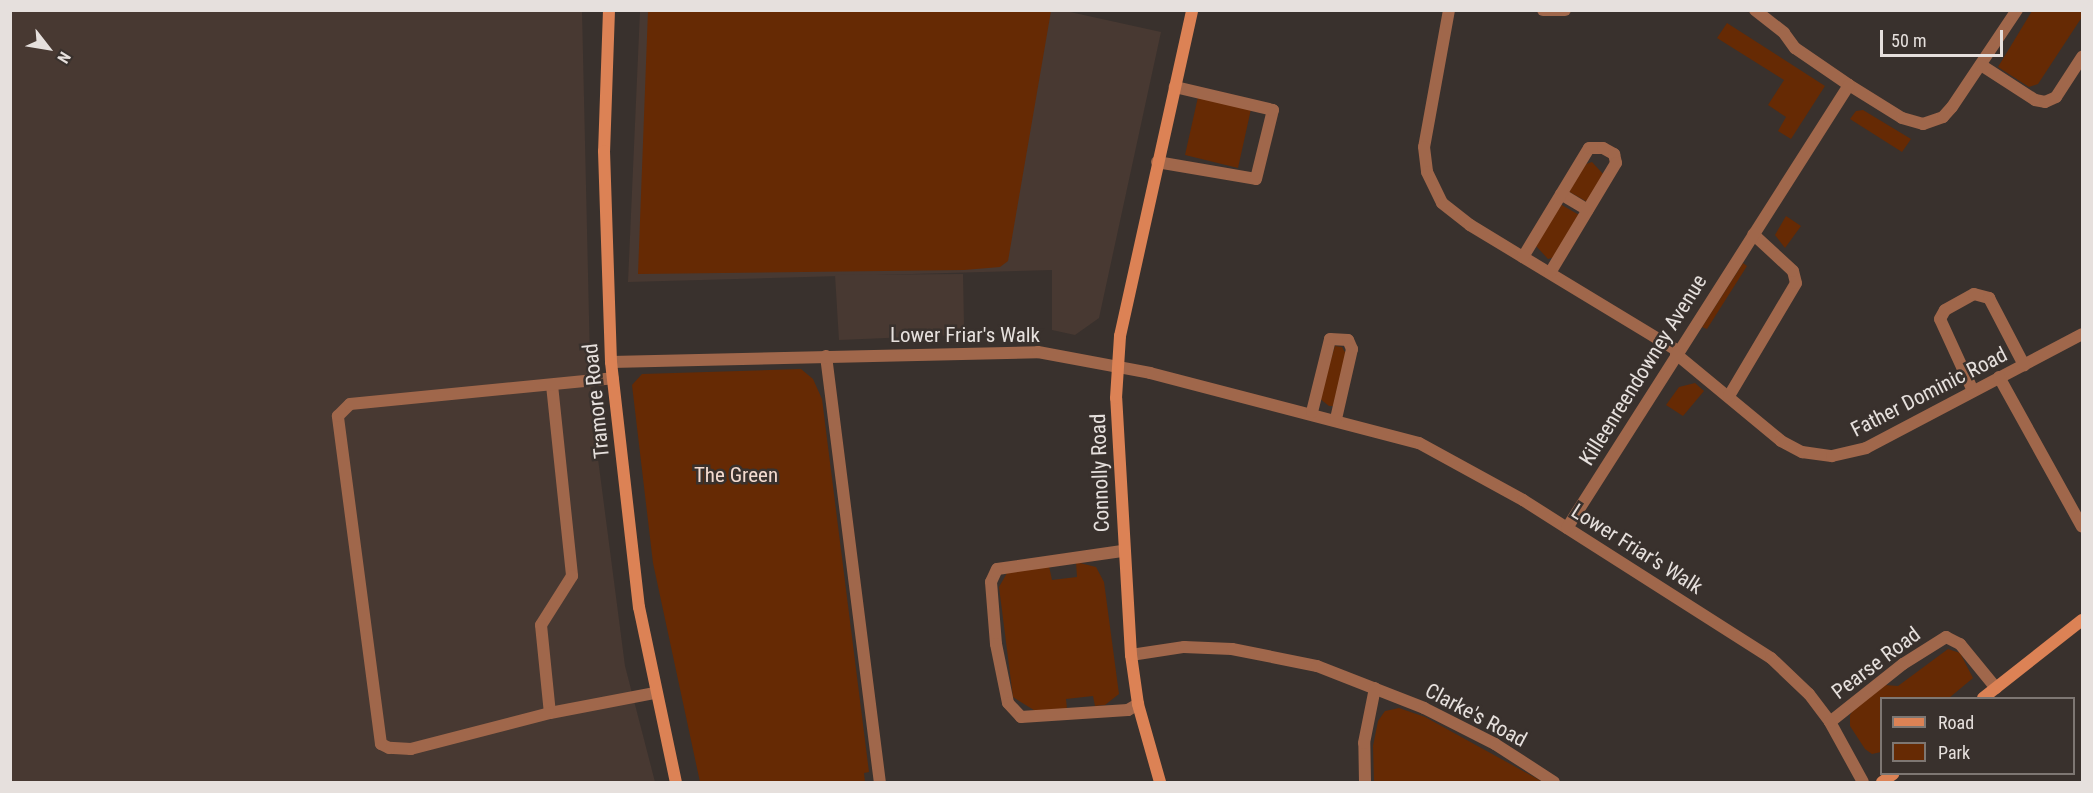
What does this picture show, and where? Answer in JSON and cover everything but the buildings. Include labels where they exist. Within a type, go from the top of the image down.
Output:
[{"type":"street","name":"Tramore Road","points":[[609,10],[604,150],[611,362],[635,576],[655,693],[676,783]]},
{"type":"street","name":"Connolly Road","points":[[1160,783],[1138,704],[1131,655],[1122,551],[1118,366],[1120,336],[1192,10]]},
{"type":"street","name":"Father Dominic Road","points":[[1449,10],[1425,147],[1427,172],[1448,209],[1677,352],[1791,447],[1810,455],[1832,456],[1866,448],[2082,334]]},
{"type":"street","points":[[1544,10],[1565,10]]},
{"type":"street","points":[[1755,10],[1784,33],[1795,48],[1849,85],[1902,118],[1923,124],[1943,117],[2017,10]]},
{"type":"street","points":[[1981,65],[2035,100],[2045,102],[2056,97],[2082,57]]},
{"type":"street","name":"Killeenreendowney Avenue","points":[[1567,528],[1849,85]]},
{"type":"street","points":[[1157,162],[1256,179],[1273,110],[1175,87]]},
{"type":"street","points":[[1523,257],[1589,148],[1603,148],[1614,154],[1616,163],[1550,273]]},
{"type":"street","points":[[1561,194],[1588,210]]},
{"type":"street","points":[[1729,396],[1796,283],[1793,271],[1753,234]]},
{"type":"street","points":[[1973,391],[1940,319],[1945,310],[1974,294],[1989,298],[2024,364]]},
{"type":"street","points":[[1312,412],[1330,339],[1348,340],[1352,349],[1336,418]]},
{"type":"street","name":"Lower Friar's Walk","points":[[611,362],[1019,351],[1118,366],[1312,412],[1446,454],[1771,658],[1809,694],[1830,722],[1863,783]]},
{"type":"street","points":[[826,356],[880,783]]},
{"type":"street","points":[[1999,377],[2082,527]]},
{"type":"street","points":[[613,378],[350,404],[338,417],[377,736],[381,744],[389,748],[411,749],[550,713],[655,693]]},
{"type":"street","points":[[550,713],[541,625],[572,576],[552,385]]},
{"type":"street","points":[[1122,551],[997,569],[991,582],[996,644],[1008,703],[1021,717],[1128,710],[1138,704]]},
{"type":"street","points":[[1985,697],[2082,620]]},
{"type":"street","name":"Pearse Road","points":[[1830,722],[1904,664],[1946,638],[1960,644],[1996,688]]},
{"type":"street","name":"Clarke's Road","points":[[1131,655],[1184,647],[1248,651],[1300,661],[1424,708],[1495,744],[1554,783]]},
{"type":"street","points":[[1365,783],[1364,743],[1375,688]]},
{"type":"shaded area","points":[[1061,10],[1161,32],[1099,318],[1075,335],[1052,330],[1052,270],[628,282],[640,11]]},
{"type":"shaded area","points":[[10,11],[582,11],[591,405],[625,666],[655,782],[11,782]]},
{"type":"shaded area","points":[[963,274],[964,326],[957,335],[839,340],[835,275]]},
{"type":"green space","points":[[648,11],[1051,11],[1008,261],[1000,267],[964,270],[638,274]]},
{"type":"green space","points":[[2032,11],[2082,11],[2082,17],[2038,84],[2029,87],[1998,67]]},
{"type":"green space","points":[[1727,23],[1825,86],[1791,139],[1778,131],[1786,117],[1768,105],[1784,80],[1717,38]]},
{"type":"green space","points":[[1198,97],[1251,109],[1238,168],[1185,155]]},
{"type":"green space","points":[[1863,110],[1911,139],[1902,152],[1850,119],[1856,111]]},
{"type":"green space","points":[[1592,162],[1604,175],[1589,203],[1568,191],[1586,164]]},
{"type":"green space","points":[[1560,204],[1581,216],[1555,257],[1548,259],[1536,246]]},
{"type":"green space","points":[[1786,216],[1801,226],[1785,248],[1775,235]]},
{"type":"green space","points":[[1743,263],[1747,266],[1707,329],[1702,327]]},
{"type":"green space","points":[[1335,346],[1342,347],[1346,354],[1333,406],[1329,406],[1319,398]]},
{"type":"green space","name":"The Green","points":[[801,369],[813,379],[822,399],[869,772],[864,773],[865,782],[700,782],[653,563],[632,385],[642,374]]},
{"type":"green space","points":[[1695,383],[1704,391],[1683,416],[1666,405],[1679,387]]},
{"type":"green space","points":[[1076,562],[1096,567],[1104,582],[1119,694],[1105,705],[1095,706],[1093,696],[1066,699],[1067,709],[1037,712],[1013,697],[999,587],[1007,573],[1049,566],[1052,580],[1077,577]]},
{"type":"green space","points":[[1948,649],[1960,653],[1973,678],[1950,697],[1880,697],[1880,752],[1872,754],[1865,749],[1850,726],[1850,715],[1857,705],[1885,685],[1898,686]]},
{"type":"green space","points":[[1399,708],[1425,717],[1543,782],[1374,782],[1373,746],[1378,721],[1385,711]]}]
